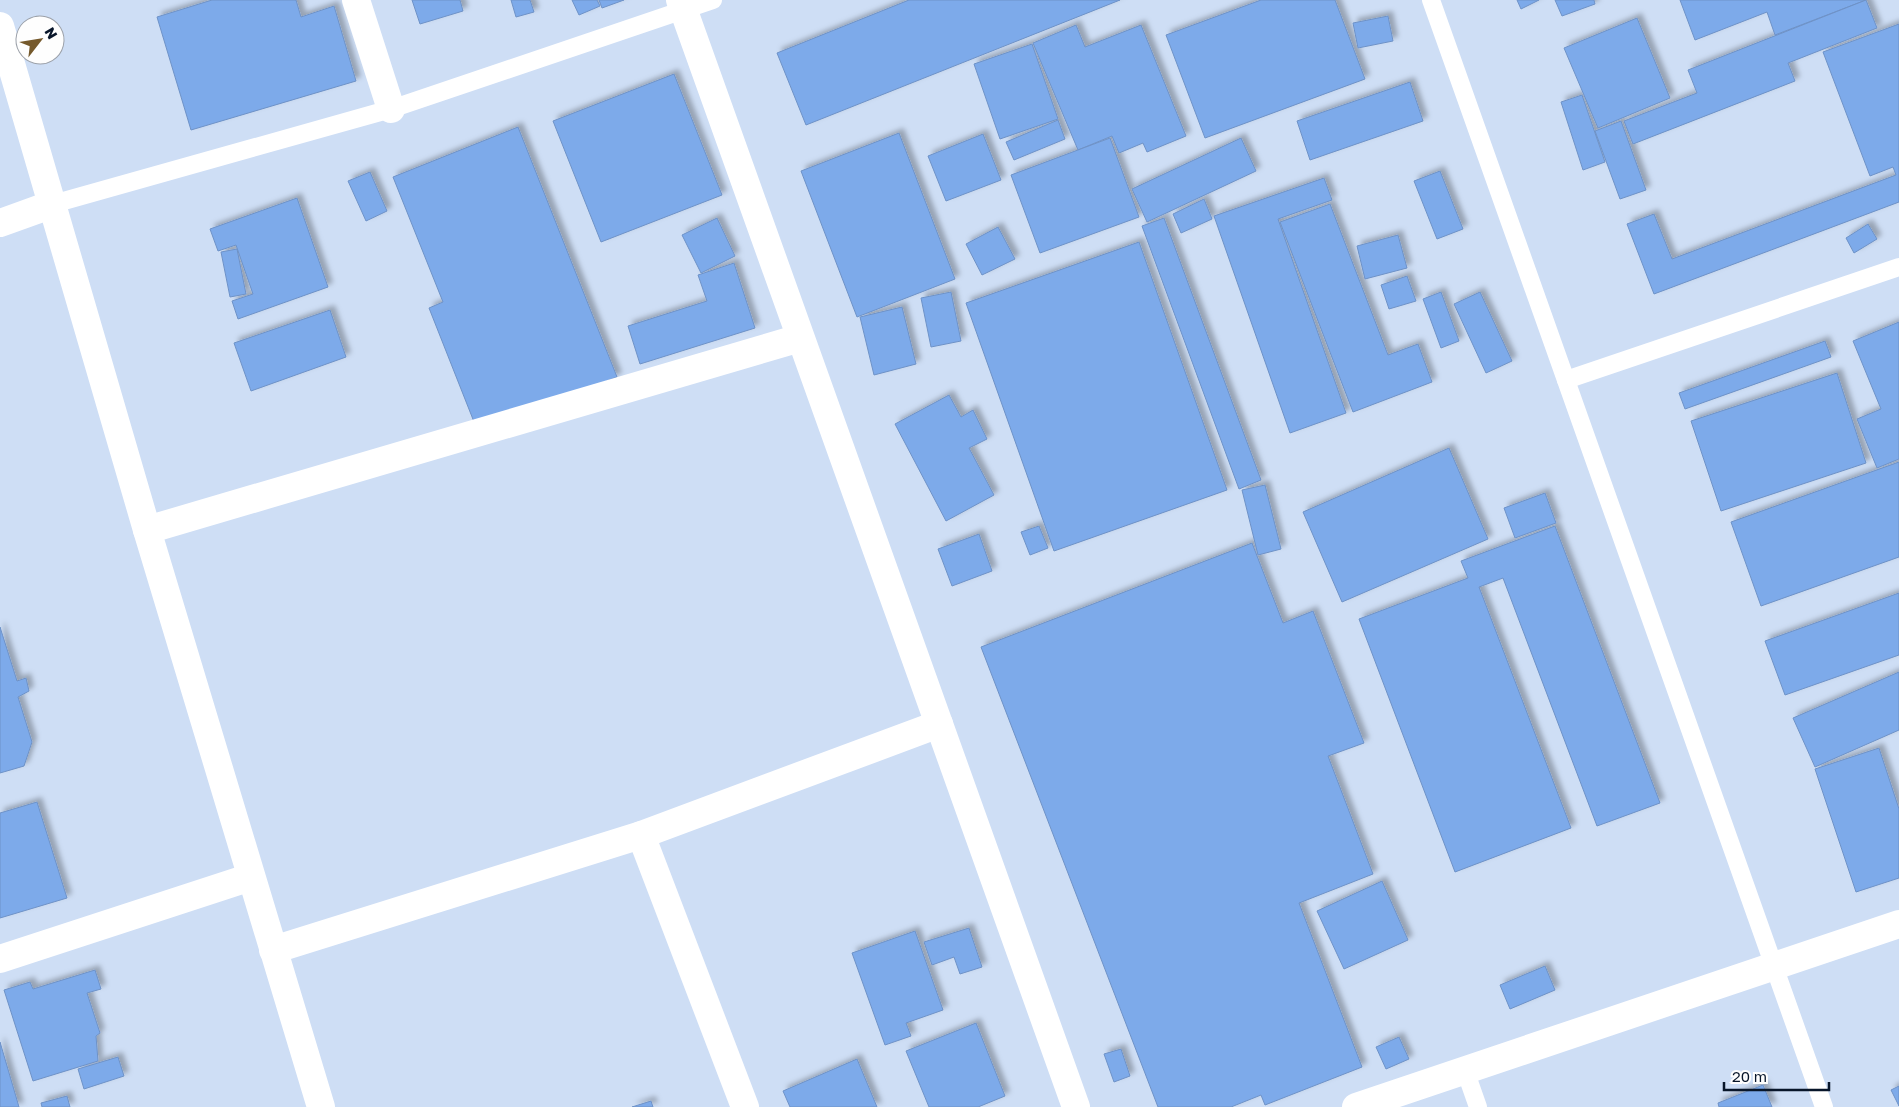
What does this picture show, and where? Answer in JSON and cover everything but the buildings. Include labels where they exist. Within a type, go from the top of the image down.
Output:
[{"type":"street","points":[[356,0],[392,109]]},
{"type":"street","points":[[681,5],[1076,1107]]},
{"type":"street","points":[[0,26],[250,877],[321,1107]]},
{"type":"street","points":[[0,223],[53,204]]},
{"type":"street","points":[[147,530],[800,338]]},
{"type":"street","points":[[273,950],[641,835],[939,724]]},
{"type":"street","points":[[641,835],[745,1107]]},
{"type":"street","points":[[0,959],[250,877]]},
{"type":"street","points":[[1356,1107],[1899,924]]},
{"type":"lane","points":[[53,204],[392,109],[681,5],[712,0]]},
{"type":"lane","points":[[1431,0],[1824,1107]]},
{"type":"lane","points":[[1566,380],[1899,267]]},
{"type":"lane","points":[[1465,1070],[1478,1107]]}]
